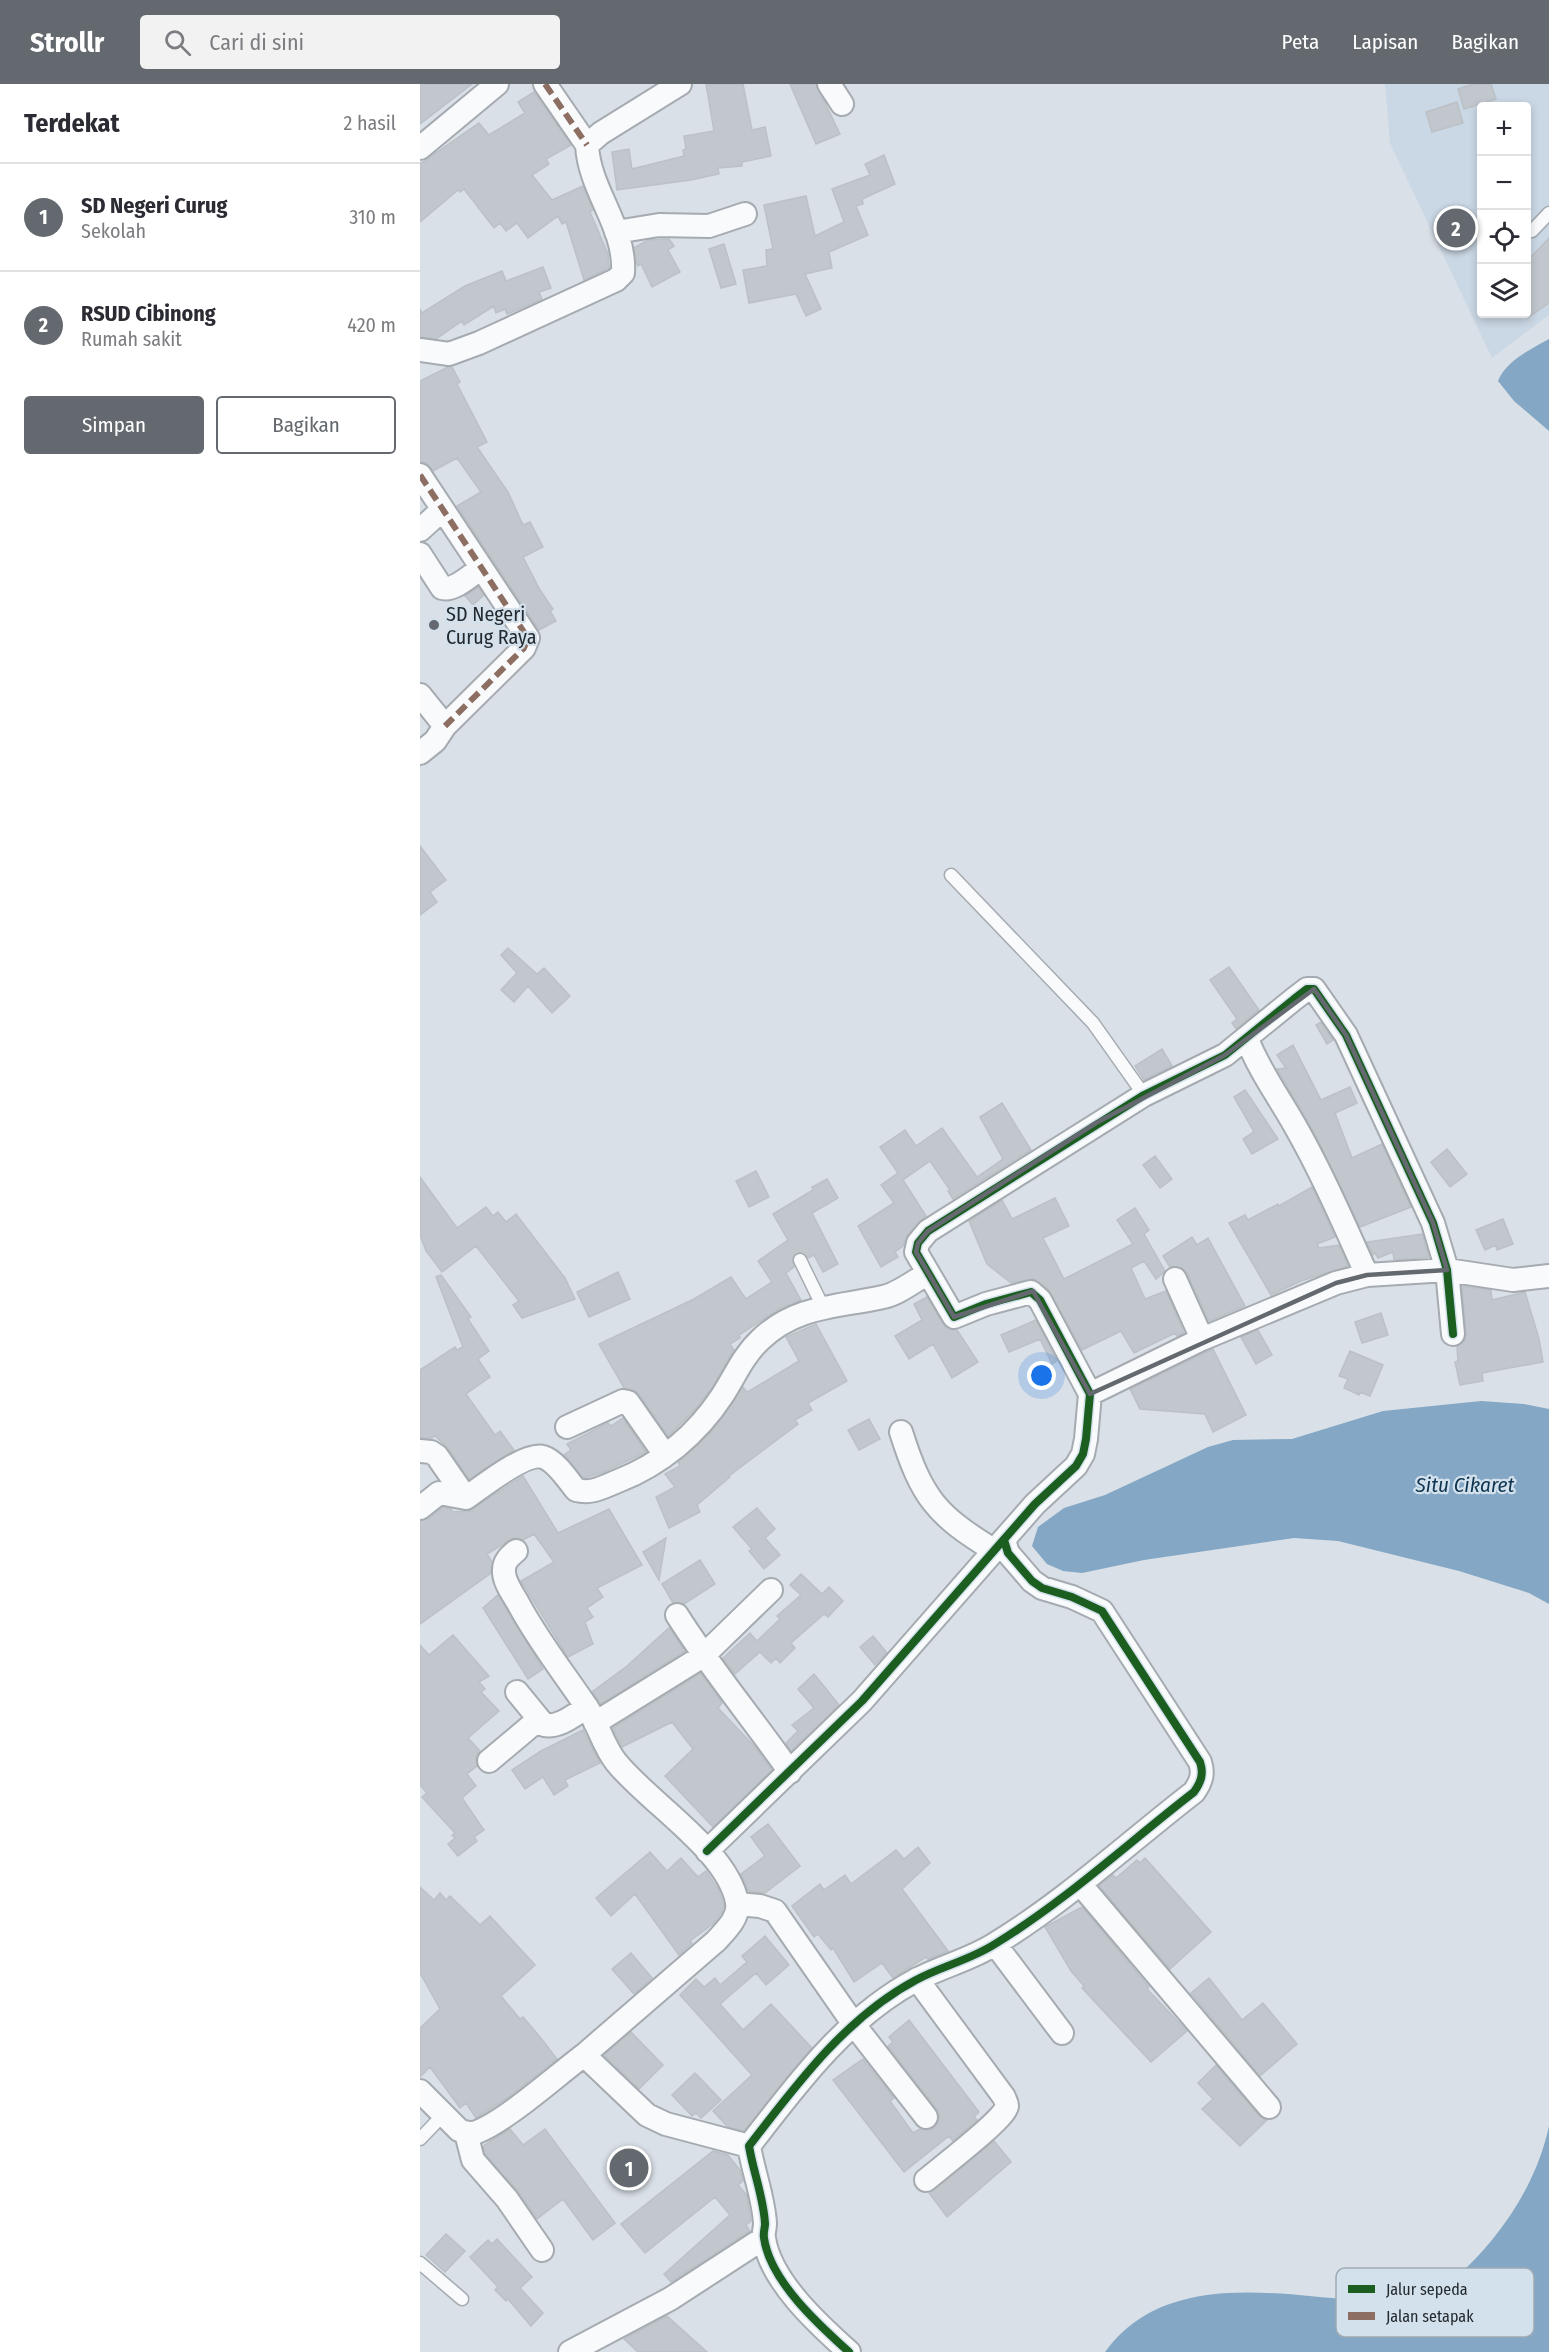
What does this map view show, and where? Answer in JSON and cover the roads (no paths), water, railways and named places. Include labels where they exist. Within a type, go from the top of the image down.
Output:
[{"type":"street","points":[[420,148],[497,84]]},
{"type":"street","points":[[420,350],[449,354],[479,343],[616,280],[623,273],[624,265],[616,232],[588,164],[587,145],[545,84]]},
{"type":"street","points":[[587,145],[601,133],[680,84]]},
{"type":"street","points":[[829,84],[842,104]]},
{"type":"street","points":[[616,232],[659,225],[709,226],[745,214]]},
{"type":"street","points":[[420,476],[528,638],[524,648],[445,726],[435,741],[420,753]]},
{"type":"street","points":[[420,530],[442,510]]},
{"type":"street","points":[[420,554],[442,588],[447,590],[480,569]]},
{"type":"street","points":[[420,695],[445,726]]},
{"type":"street","points":[[707,1851],[862,1701],[1035,1504],[1076,1466],[1086,1439],[1090,1394],[1036,1294],[1031,1292],[1000,1300],[954,1317],[916,1252],[918,1243],[928,1231],[1144,1095],[1206,1066],[1247,1039],[1307,989],[1314,989],[1346,1035],[1433,1223],[1446,1270],[1453,1334]]},
{"type":"street","points":[[1247,1039],[1254,1058],[1294,1124],[1324,1181],[1367,1275]]},
{"type":"street","points":[[1090,1394],[1202,1339],[1336,1283],[1367,1275],[1446,1270],[1513,1280],[1549,1276]]},
{"type":"street","points":[[420,1508],[439,1493],[466,1498],[528,1457],[544,1457],[564,1474],[576,1490],[589,1493],[638,1473],[694,1432],[721,1397],[746,1355],[763,1337],[786,1321],[823,1307],[885,1297],[927,1274]]},
{"type":"street","points":[[1175,1279],[1202,1339]]},
{"type":"street","points":[[567,1427],[623,1401],[628,1402],[665,1455]]},
{"type":"street","points":[[849,2352],[828,2333],[782,2280],[764,2238],[765,2223],[749,2146],[796,2085],[855,2026],[890,1997],[917,1979],[970,1959],[1081,1885],[1194,1792],[1201,1783],[1202,1771],[1200,1762],[1102,1611],[1072,1597],[1042,1588],[1032,1581],[1000,1545],[961,1530],[932,1502],[914,1473],[901,1432]]},
{"type":"street","points":[[420,1451],[431,1452],[437,1456],[466,1498]]},
{"type":"street","points":[[466,2133],[475,2133],[492,2123],[584,2055],[716,1941],[732,1923],[737,1904],[732,1885],[707,1851],[636,1785],[614,1759],[591,1715],[523,1611],[506,1580],[504,1570],[507,1560],[516,1551]]},
{"type":"street","points":[[518,1692],[539,1719],[550,1726],[591,1715],[703,1656],[771,1590]]},
{"type":"street","points":[[677,1615],[703,1656],[720,1675],[790,1772]]},
{"type":"street","points":[[489,1761],[539,1719]]},
{"type":"street","points":[[1081,1885],[1269,2107]]},
{"type":"street","points":[[737,1904],[760,1906],[775,1911],[855,2026],[926,2117]]},
{"type":"street","points":[[995,1944],[1062,2033]]},
{"type":"street","points":[[917,1979],[1004,2097],[1006,2106],[1004,2113],[926,2180]]},
{"type":"street","points":[[584,2055],[646,2115],[666,2124],[749,2146]]},
{"type":"street","points":[[420,2091],[443,2115],[466,2133],[473,2160],[507,2199],[542,2250]]},
{"type":"street","points":[[570,2352],[670,2299],[764,2238]]},
{"type":"lane","points":[[1532,231],[1549,213]]},
{"type":"lane","points":[[951,875],[1078,1007],[1118,1056],[1144,1095]]},
{"type":"lane","points":[[800,1260],[823,1307]]},
{"type":"lane","points":[[420,2139],[443,2115]]},
{"type":"lane","points":[[420,2263],[462,2299]]},
{"type":"water","points":[[1549,339],[1549,431],[1514,401],[1498,381],[1513,362]]},
{"type":"water","name":"Situ Cikaret","points":[[1481,1401],[1524,1404],[1549,1409],[1549,1604],[1529,1593],[1459,1571],[1338,1541],[1294,1538],[1144,1560],[1082,1573],[1063,1571],[1047,1564],[1032,1546],[1038,1527],[1064,1508],[1105,1495],[1208,1447],[1233,1440],[1292,1439],[1383,1411]]},
{"type":"water","points":[[1549,2126],[1549,2352],[1105,2352],[1129,2327],[1156,2310],[1186,2299],[1219,2294],[1286,2294],[1336,2299],[1336,2337],[1534,2337],[1534,2268],[1466,2268],[1502,2227],[1520,2201],[1545,2142]]},
{"type":"place","name":"RSUD Cibinong","points":[[1456,228]]},
{"type":"place","name":"SD Negeri Curug Raya","points":[[434,625]]},
{"type":"place","name":"SD Negeri Curug","points":[[629,2168]]}]
